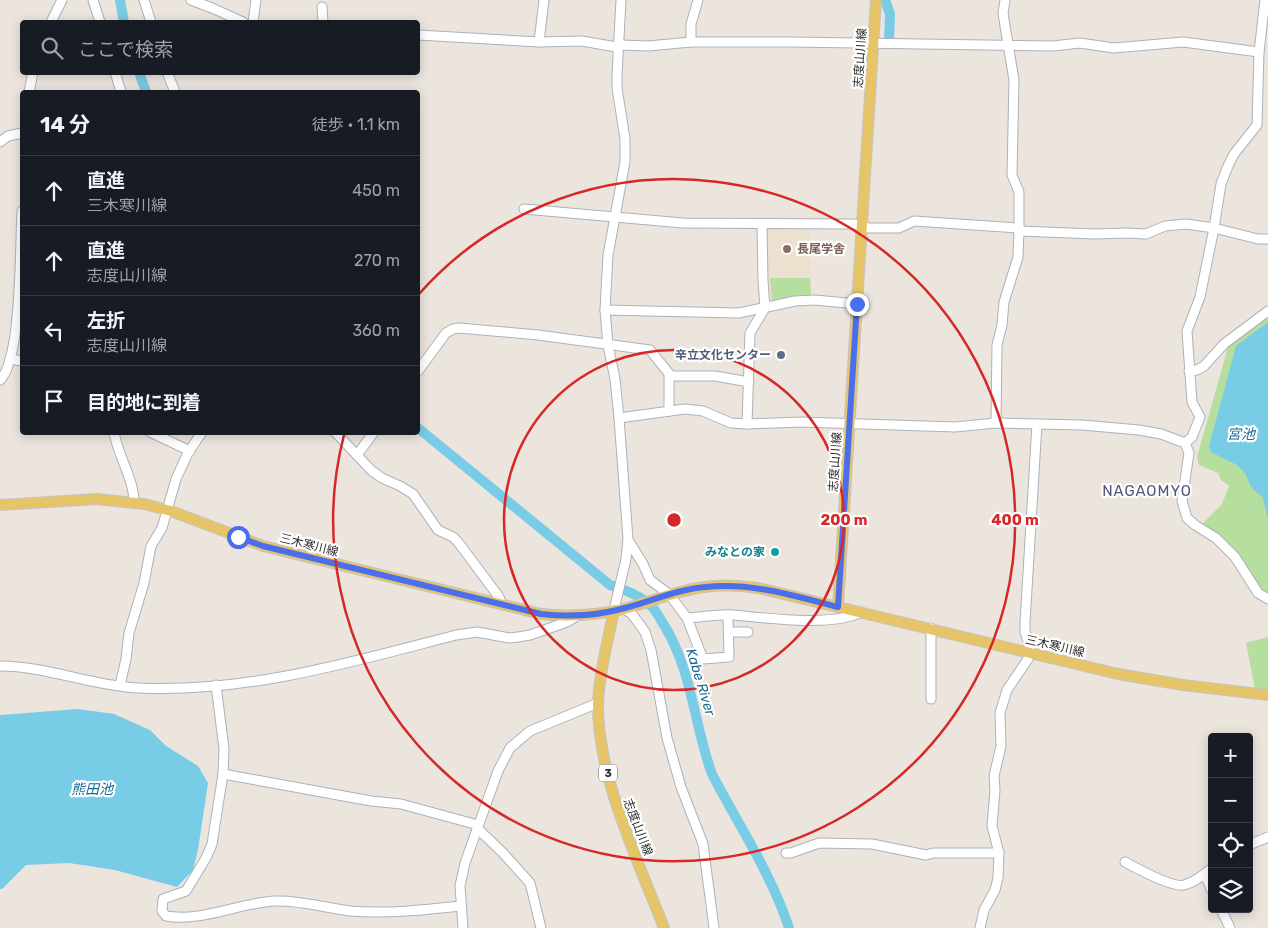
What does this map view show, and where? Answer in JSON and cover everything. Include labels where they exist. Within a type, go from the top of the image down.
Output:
[{"type":"main road","name":"志度山川線","points":[[838,607],[876,0]]},
{"type":"main road","name":"三木寒川線","points":[[0,506],[97,499],[134,503],[166,510],[263,546],[541,614],[577,616],[622,609]]},
{"type":"main road","points":[[622,609],[667,595],[706,586],[740,586],[792,595],[838,607]]},
{"type":"main road","name":"三木寒川線","points":[[838,607],[1118,674],[1268,695]]},
{"type":"main road","name":"志度山川線","points":[[622,609],[601,678],[598,704],[603,745],[610,788],[664,928]]},
{"type":"street","points":[[52,20],[62,0]]},
{"type":"street","points":[[93,0],[99,20]]},
{"type":"street","points":[[144,0],[150,20]]},
{"type":"street","points":[[191,0],[239,20]]},
{"type":"street","points":[[253,20],[256,0]]},
{"type":"street","points":[[539,42],[544,0]]},
{"type":"street","points":[[621,0],[617,88],[625,139],[625,162],[608,256],[605,310],[608,345],[615,379],[619,418],[628,539],[624,568],[616,599],[622,609],[632,614],[645,632],[651,650],[668,738],[684,794],[702,844],[714,928]]},
{"type":"street","points":[[691,42],[691,24],[698,0]]},
{"type":"street","points":[[996,423],[998,345],[1004,302],[1018,257],[1019,230],[1019,192],[1012,175],[1014,80],[1003,13],[1005,0]]},
{"type":"street","points":[[1185,443],[1192,437],[1200,417],[1192,402],[1188,330],[1200,297],[1220,190],[1228,166],[1257,126],[1259,52],[1266,3]]},
{"type":"street","points":[[322,6],[323,20]]},
{"type":"street","points":[[420,35],[539,42],[582,41],[616,47],[691,42],[792,42],[1053,46],[1080,43],[1114,48],[1183,42],[1259,52]]},
{"type":"street","points":[[29,90],[32,75]]},
{"type":"street","points":[[116,75],[120,90]]},
{"type":"street","points":[[168,75],[174,90]]},
{"type":"street","points":[[0,142],[8,136],[20,133]]},
{"type":"street","points":[[524,209],[682,223],[854,224],[869,228],[899,228],[914,221],[1095,234],[1146,234],[1165,226],[1177,224],[1214,228],[1268,240]]},
{"type":"street","points":[[747,424],[750,333],[765,308],[762,224]]},
{"type":"street","points":[[0,380],[10,360],[20,289],[20,246]]},
{"type":"street","points":[[605,310],[739,313],[795,301],[815,300],[857,304]]},
{"type":"street","points":[[1189,371],[1197,370],[1204,366],[1224,344],[1268,311]]},
{"type":"street","points":[[420,368],[446,333],[453,329],[538,335],[608,345],[616,344],[650,350],[656,355],[669,374],[669,411]]},
{"type":"street","points":[[10,360],[20,360]]},
{"type":"street","points":[[669,374],[672,376],[715,376],[749,382]]},
{"type":"street","points":[[619,418],[685,409],[703,411],[731,423],[747,424],[850,423],[955,427],[996,423],[1082,425],[1161,434],[1185,443],[1189,453],[1182,500],[1188,518],[1196,526],[1216,538],[1235,557],[1258,593],[1268,599]]},
{"type":"street","points":[[980,928],[984,910],[995,890],[998,878],[999,853],[992,826],[995,790],[994,776],[1001,746],[1000,713],[1007,690],[1028,659],[1030,647],[1025,632],[1025,622],[1037,424]]},
{"type":"street","points":[[115,435],[131,481],[134,503]]},
{"type":"street","points":[[156,435],[190,451]]},
{"type":"street","points":[[120,685],[129,634],[144,584],[151,546],[162,528],[176,479],[200,435]]},
{"type":"street","points":[[338,435],[372,471],[413,494],[438,530],[453,537],[458,542],[499,597],[502,605]]},
{"type":"street","points":[[357,455],[372,435]]},
{"type":"street","points":[[628,539],[650,580],[688,618],[703,659],[729,657],[728,620]]},
{"type":"street","points":[[688,618],[724,615],[766,619],[831,620],[854,616],[861,612]]},
{"type":"street","points":[[0,666],[37,669],[120,685],[156,688],[216,685],[266,680],[306,673],[456,635],[477,632],[509,638],[530,635],[567,622],[577,616]]},
{"type":"street","points":[[931,628],[931,699]]},
{"type":"street","points":[[728,632],[748,632]]},
{"type":"street","points":[[216,685],[224,749],[224,774],[212,844],[206,858],[186,891],[163,899],[162,911],[166,916],[196,917],[272,902],[295,901],[350,910],[424,910],[460,906]]},
{"type":"street","points":[[463,928],[460,906],[461,878],[477,827],[498,771],[510,748],[530,731],[598,704]]},
{"type":"street","points":[[224,774],[371,801],[401,804],[477,827],[530,883],[541,928]]},
{"type":"street","points":[[1253,843],[1268,837]]},
{"type":"street","points":[[786,853],[819,844],[872,844],[926,855],[940,853],[999,853]]},
{"type":"street","points":[[1125,862],[1146,873],[1179,886],[1194,881],[1208,871]]},
{"type":"street","points":[[1223,913],[1230,928]]},
{"type":"shaded area","name":"長尾学舎","points":[[764,228],[809,228],[812,299],[768,306]]},
{"type":"green space","points":[[770,278],[810,278],[811,295],[794,296],[772,301]]},
{"type":"green space","points":[[1268,311],[1268,597],[1257,591],[1237,557],[1203,523],[1222,504],[1229,486],[1221,480],[1218,473],[1199,465],[1197,457],[1228,347],[1234,338]]},
{"type":"green space","points":[[1268,637],[1268,691],[1255,689],[1246,643]]},
{"type":"water","name":"宮池","points":[[1268,322],[1268,520],[1263,498],[1251,487],[1245,473],[1237,465],[1211,452],[1209,446],[1236,346]]},
{"type":"water","name":"熊田池","points":[[78,709],[114,714],[150,730],[166,746],[198,766],[208,783],[198,850],[193,870],[177,887],[115,870],[69,863],[26,865],[0,889],[0,715]]},
{"type":"waterway","name":"Kabe River","points":[[120,0],[124,20]]},
{"type":"waterway","points":[[885,0],[890,14],[889,41]]},
{"type":"waterway","name":"Kabe River","points":[[140,75],[145,90]]},
{"type":"waterway","name":"Kabe River","points":[[420,430],[610,585],[639,597],[655,610],[681,660],[712,774],[764,869],[789,928]]},
{"type":"place","name":"長尾学舎","points":[[787,249]]},
{"type":"place","name":"辛立文化センター","points":[[781,355]]},
{"type":"place","name":"みなとの家","points":[[775,552]]},
{"type":"district","name":"NAGAOMYO","points":[[1147,491]]},
{"type":"route","points":[[238,537],[263,546],[541,614],[562,616],[585,615],[624,608],[669,594],[706,586],[758,588],[838,607],[857,304]]}]
